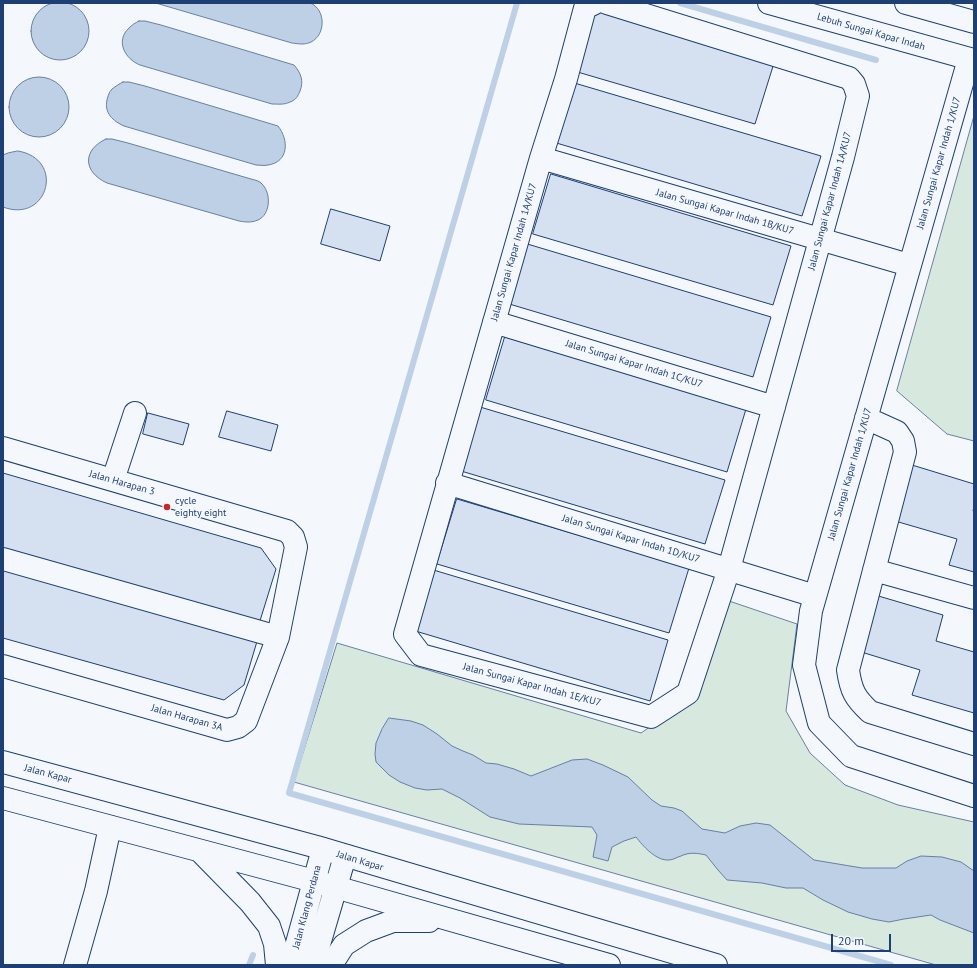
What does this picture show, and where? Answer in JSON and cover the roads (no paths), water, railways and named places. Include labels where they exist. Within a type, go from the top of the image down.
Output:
[{"type":"main road","name":"Jalan Sungai Kapar Indah 1A/KU7","points":[[448,483],[541,158],[566,79],[585,8],[595,3]]},
{"type":"main road","name":"Jalan Sungai Kapar Indah 1A/KU7","points":[[607,3],[849,78],[854,84],[858,96],[843,157],[729,569]]},
{"type":"main road","name":"Lebuh Sungai Kapar Indah","points":[[769,3],[971,59]]},
{"type":"main road","points":[[906,3],[974,22]]},
{"type":"main road","name":"Jalan Sungai Kapar Indah 1/KU7","points":[[971,59],[909,266],[815,596],[811,611],[804,665],[819,723],[851,756],[974,796]]},
{"type":"main road","name":"Jalan Sungai Kapar Indah 1B/KU7","points":[[541,158],[909,266]]},
{"type":"main road","name":"Jalan Sungai Kapar Indah 1C/KU7","points":[[494,322],[774,407]]},
{"type":"main road","points":[[113,480],[135,413]]},
{"type":"main road","points":[[866,418],[897,432],[903,441],[905,452],[848,670],[850,685],[859,702],[870,712],[974,744]]},
{"type":"main road","name":"Jalan Harapan 3","points":[[3,448],[287,531]]},
{"type":"main road","name":"Jalan Sungai Kapar Indah 1D/KU7","points":[[448,483],[815,596]]},
{"type":"main road","name":"Jalan Sungai Kapar Indah 1E/KU7","points":[[448,483],[405,634],[421,655],[651,717],[688,693],[729,569]]},
{"type":"main road","name":"Jalan Harapan 3A","points":[[3,666],[227,730],[238,728],[246,721],[278,637],[296,547],[293,537],[287,531]]},
{"type":"main road","points":[[3,559],[278,637]]},
{"type":"main road","points":[[874,570],[974,598]]},
{"type":"main road","name":"Jalan Kapar","points":[[3,762],[323,849],[716,965]]},
{"type":"main road","points":[[3,798],[314,881],[609,965]]},
{"type":"main road","points":[[75,965],[96,891],[110,827]]},
{"type":"main road","name":"Jalan Klang Perdana","points":[[291,965],[323,849]]},
{"type":"main road","points":[[201,851],[250,902],[269,926],[275,944],[277,965]]},
{"type":"main road","points":[[313,965],[345,856]]},
{"type":"main road","points":[[331,965],[344,945],[366,931],[393,921],[456,921]]},
{"type":"water","points":[[54,2],[66,2],[76,6],[85,15],[89,25],[89,37],[81,52],[66,60],[54,60],[44,56],[35,47],[31,37],[31,25],[35,15],[44,6]]},
{"type":"water","points":[[156,3],[310,3],[319,11],[322,22],[316,39],[309,43],[300,44],[292,43]]},
{"type":"water","points":[[139,21],[161,25],[294,65],[301,77],[302,84],[298,96],[288,103],[272,104],[140,65],[130,59],[122,44],[125,33],[131,26]]},
{"type":"water","points":[[39,77],[55,82],[60,86],[64,91],[69,107],[64,123],[60,128],[55,132],[39,137],[23,132],[18,128],[14,123],[9,107],[14,91],[18,86],[23,82]]},
{"type":"water","points":[[123,82],[145,86],[278,126],[284,138],[285,150],[283,155],[280,160],[275,163],[256,165],[124,126],[116,122],[110,116],[106,105],[111,90]]},
{"type":"water","points":[[106,139],[128,143],[259,181],[265,188],[268,198],[265,214],[255,221],[239,221],[107,183],[93,173],[88,161],[89,155],[93,149]]},
{"type":"water","points":[[18,151],[33,156],[42,166],[46,177],[45,188],[40,199],[31,207],[19,210],[3,207],[3,155]]},
{"type":"water","points":[[389,718],[411,721],[423,725],[452,746],[473,755],[486,763],[497,764],[531,776],[572,760],[587,759],[628,777],[652,800],[661,806],[682,811],[702,829],[725,833],[740,826],[756,823],[770,825],[814,860],[862,868],[896,868],[907,861],[921,856],[942,857],[961,862],[974,871],[974,933],[931,915],[889,922],[848,912],[803,888],[786,888],[762,883],[727,880],[706,855],[690,853],[672,860],[664,860],[650,852],[636,837],[612,847],[608,861],[593,857],[597,835],[592,827],[519,824],[490,817],[460,798],[442,789],[427,790],[415,788],[400,782],[389,775],[376,762],[375,754],[376,743]]},
{"type":"waterway","points":[[517,3],[289,793],[891,965]]},
{"type":"waterway","points":[[680,3],[876,60]]},
{"type":"waterway","points":[[249,965],[253,955]]},
{"type":"place","name":"cycle eighty eight","points":[[167,507]]}]
